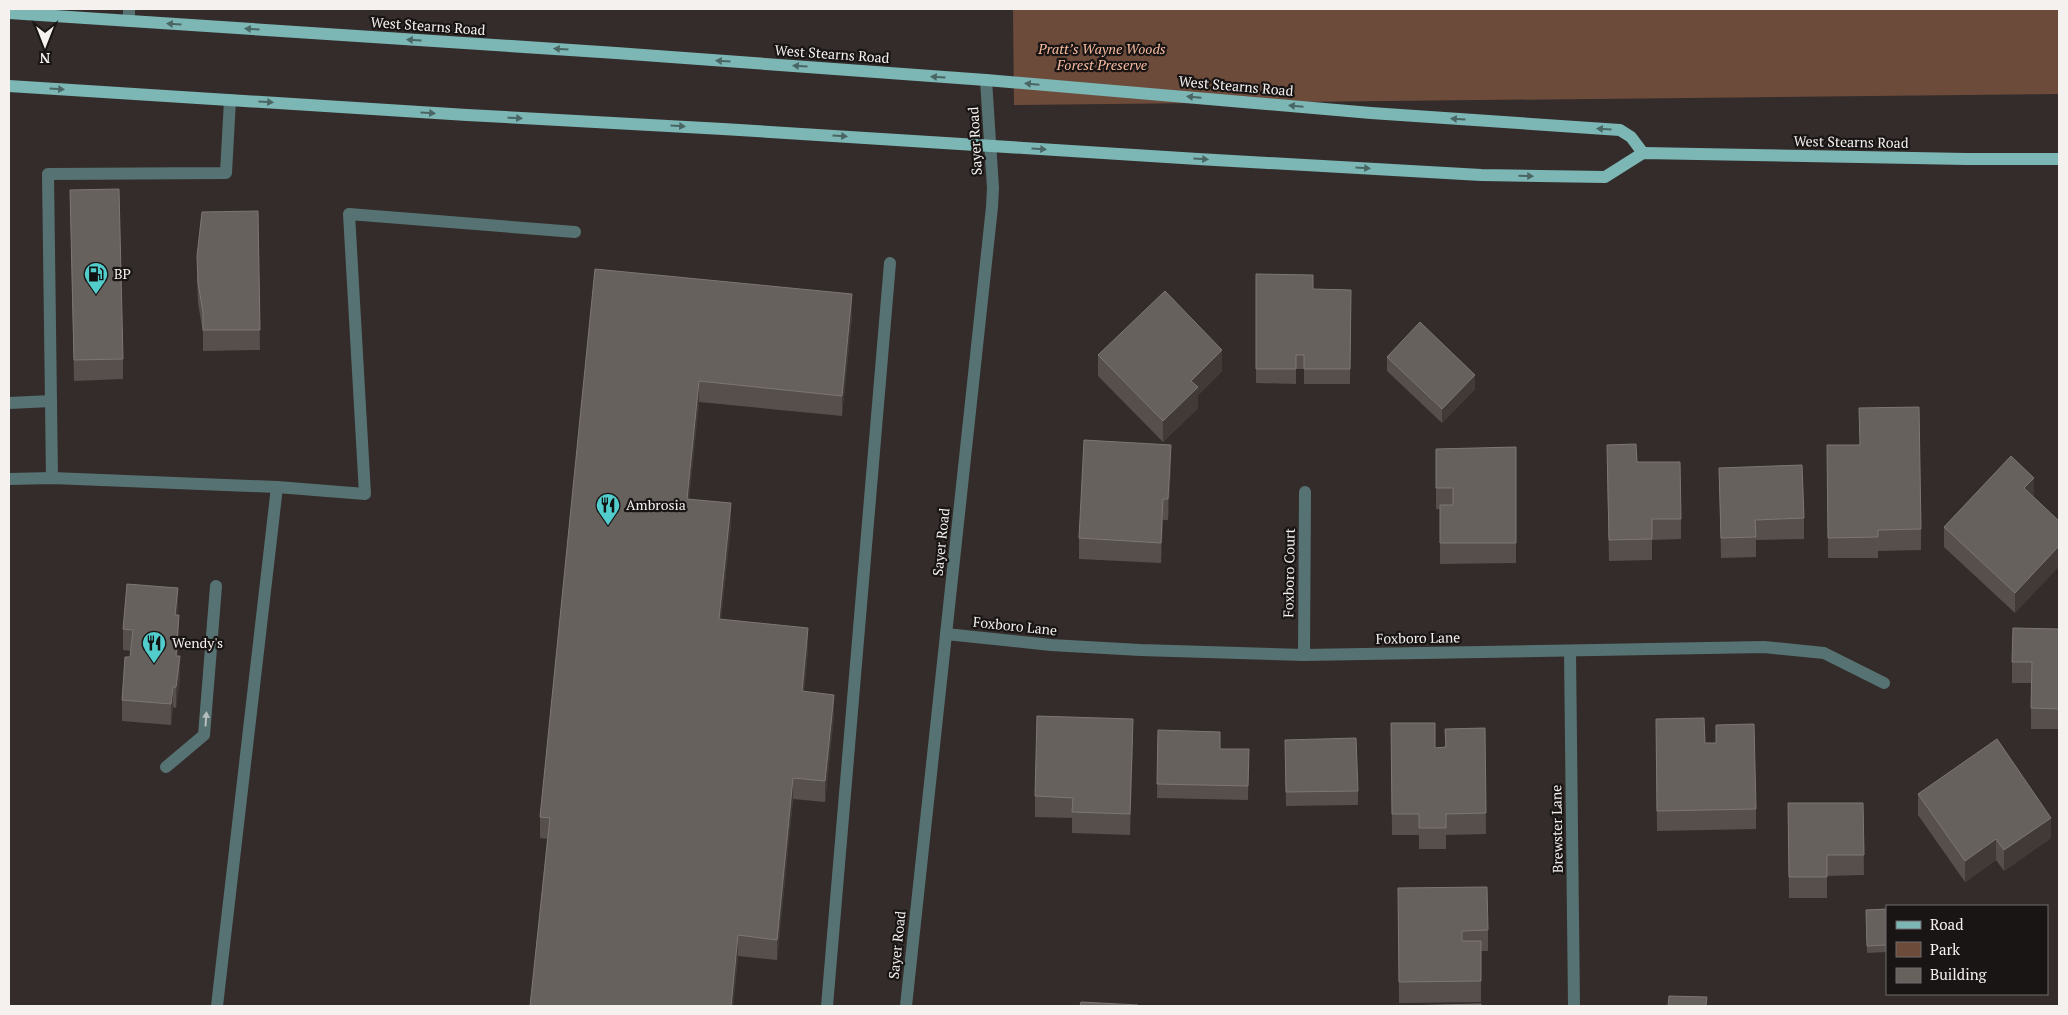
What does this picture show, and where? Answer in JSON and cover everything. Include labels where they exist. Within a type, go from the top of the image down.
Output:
[{"type":"main road","name":"West Stearns Road","points":[[9,13],[129,15],[986,80],[1371,113],[1620,130],[1632,137],[1642,153],[2059,159]]},
{"type":"main road","points":[[9,86],[1471,174],[1605,177],[1642,153]]},
{"type":"street","name":"Sayer Road","points":[[906,1006],[992,207],[993,188],[986,80]]},
{"type":"street","points":[[52,478],[48,174],[226,173],[230,100]]},
{"type":"street","points":[[9,479],[52,478],[277,487],[366,494],[349,214],[575,232]]},
{"type":"street","points":[[827,1006],[890,263]]},
{"type":"street","points":[[9,403],[51,401]]},
{"type":"street","points":[[216,1006],[277,487]]},
{"type":"street","name":"Foxboro Court","points":[[1304,655],[1305,492]]},
{"type":"street","points":[[166,767],[204,735],[216,586]]},
{"type":"street","name":"Foxboro Lane","points":[[946,634],[1140,650],[1304,655],[1764,647],[1824,653],[1884,683]]},
{"type":"street","name":"Brewster Lane","points":[[1570,651],[1574,1006]]},
{"type":"green space","name":"Pratt’s Wayne Woods Forest Preserve","points":[[1013,9],[2059,9],[2059,94],[1014,105]]},
{"type":"building","name":"BP","points":[[119,189],[123,359],[74,360],[70,190]]},
{"type":"building","points":[[258,211],[260,330],[203,330],[197,256],[202,212]]},
{"type":"building","points":[[595,269],[852,294],[842,396],[699,381],[687,499],[731,503],[719,619],[808,628],[802,691],[834,695],[825,781],[793,778],[777,940],[738,935],[731,1006],[530,1006],[550,818],[540,817]]},
{"type":"building","points":[[1256,274],[1313,275],[1313,289],[1351,290],[1350,369],[1304,369],[1304,355],[1296,355],[1296,369],[1256,369]]},
{"type":"building","points":[[1165,291],[1222,350],[1191,381],[1198,387],[1163,421],[1098,355]]},
{"type":"building","points":[[1420,322],[1475,375],[1442,409],[1387,357]]},
{"type":"building","points":[[1919,407],[1921,529],[1878,530],[1878,537],[1828,538],[1827,445],[1860,445],[1859,408]]},
{"type":"building","points":[[1084,440],[1171,445],[1168,499],[1163,499],[1161,543],[1079,538]]},
{"type":"building","points":[[1636,444],[1637,462],[1680,462],[1681,519],[1652,519],[1652,539],[1609,540],[1607,445]]},
{"type":"building","points":[[1516,447],[1516,543],[1440,543],[1440,505],[1453,505],[1453,488],[1436,488],[1436,449]]},
{"type":"building","points":[[2011,456],[2034,478],[2024,488],[2059,521],[2059,546],[2015,593],[1944,527]]},
{"type":"building","points":[[1802,465],[1804,518],[1755,520],[1756,537],[1721,538],[1719,468]]},
{"type":"building","name":"Wendy's","points":[[127,584],[178,588],[175,615],[179,615],[176,656],[180,656],[176,687],[173,687],[171,704],[122,700],[125,657],[130,657],[133,630],[123,629]]},
{"type":"building","points":[[2013,628],[2059,629],[2059,709],[2031,708],[2032,662],[2012,662]]},
{"type":"building","points":[[1037,716],[1133,719],[1130,814],[1072,812],[1073,798],[1035,796]]},
{"type":"building","points":[[1704,718],[1705,743],[1716,743],[1716,725],[1754,724],[1756,809],[1657,811],[1656,719]]},
{"type":"building","points":[[1391,723],[1435,723],[1435,748],[1446,747],[1445,729],[1485,728],[1486,813],[1446,814],[1446,828],[1419,828],[1419,814],[1392,814]]},
{"type":"building","points":[[1158,730],[1220,732],[1220,749],[1249,749],[1248,786],[1157,784]]},
{"type":"building","points":[[1356,738],[1358,791],[1286,792],[1285,740]]},
{"type":"building","points":[[1997,739],[2051,818],[2004,850],[1996,839],[1965,861],[1918,794]]},
{"type":"building","points":[[1788,803],[1863,803],[1864,855],[1827,855],[1827,877],[1789,877]]},
{"type":"building","points":[[1487,887],[1488,930],[1462,931],[1462,941],[1481,941],[1481,981],[1399,982],[1398,888]]},
{"type":"building","points":[[1886,909],[1886,945],[1867,946],[1866,910]]},
{"type":"building","points":[[1669,996],[1707,997],[1706,1006],[1668,1006]]},
{"type":"building","points":[[1081,1002],[1138,1005],[1138,1006],[1080,1006]]},
{"type":"building","points":[[1481,1004],[1481,1006],[1399,1006]]},
{"type":"place","name":"BP","points":[[96,295]]},
{"type":"place","name":"Ambrosia","points":[[608,526]]},
{"type":"place","name":"Wendy's","points":[[154,664]]}]
